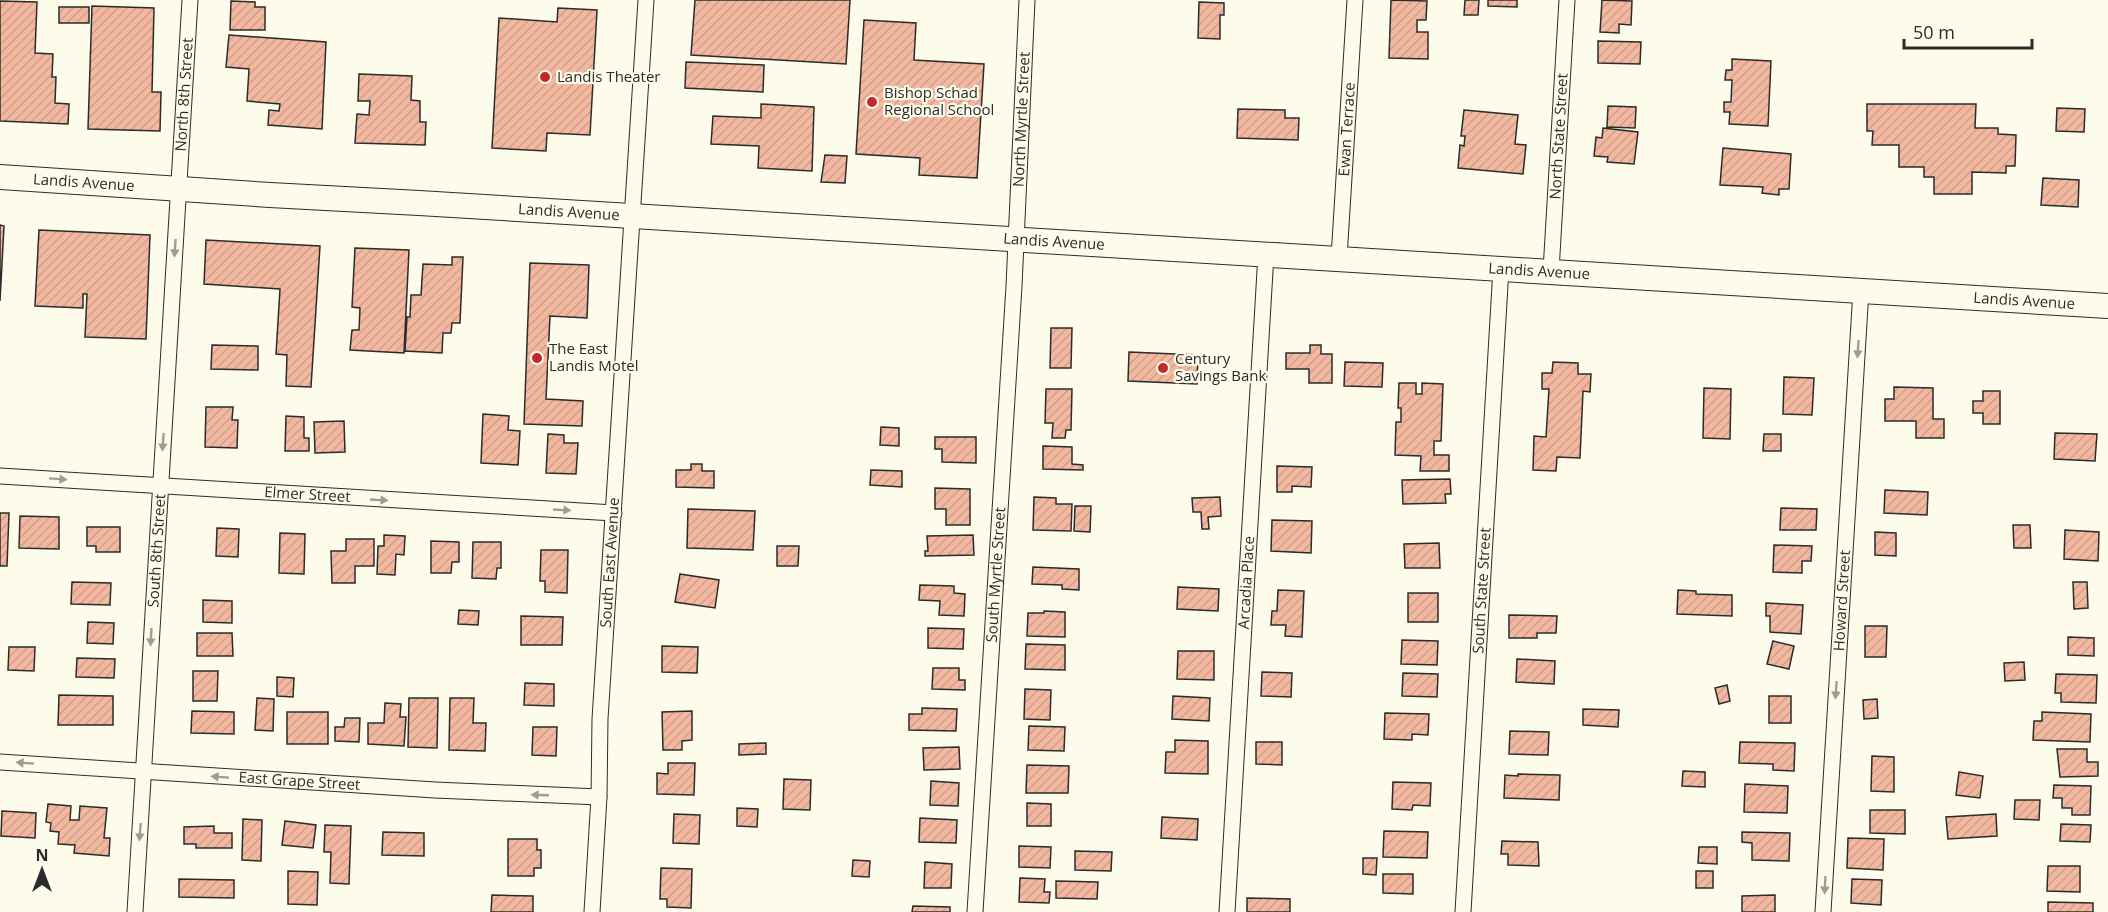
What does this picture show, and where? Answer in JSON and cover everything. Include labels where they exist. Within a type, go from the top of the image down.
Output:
[{"type":"main road","name":"Landis Avenue","points":[[0,177],[2108,306]]},
{"type":"street","name":"North 8th Street","points":[[179,189],[190,0]]},
{"type":"street","name":"South East Avenue","points":[[592,912],[599,797],[600,719],[634,216],[646,0]]},
{"type":"street","name":"North Myrtle Street","points":[[1016,239],[1027,0]]},
{"type":"street","name":"Ewan Terrace","points":[[1339,258],[1355,0]]},
{"type":"street","name":"North State Street","points":[[1551,271],[1567,0]]},
{"type":"street","name":"South 8th Street","points":[[135,912],[179,189]]},
{"type":"street","name":"South Myrtle Street","points":[[975,912],[1005,453],[1016,239]]},
{"type":"street","name":"Arcadia Place","points":[[1227,912],[1266,254]]},
{"type":"street","name":"South State Street","points":[[1463,912],[1501,268]]},
{"type":"street","name":"Howard Street","points":[[1823,912],[1861,290]]},
{"type":"street","name":"Elmer Street","points":[[0,476],[614,513]]},
{"type":"street","name":"East Grape Street","points":[[0,762],[435,790],[599,797]]},
{"type":"building","points":[[695,0],[850,0],[846,64],[691,55]]},
{"type":"building","points":[[1391,0],[1427,1],[1426,20],[1417,20],[1417,32],[1428,32],[1428,59],[1389,58]]},
{"type":"building","points":[[1465,0],[1479,0],[1478,15],[1464,15]]},
{"type":"building","points":[[1488,0],[1517,0],[1517,7],[1488,6]]},
{"type":"building","points":[[1602,0],[1632,1],[1631,25],[1619,24],[1619,33],[1600,32]]},
{"type":"building","points":[[0,1],[37,2],[35,53],[53,54],[52,77],[56,77],[55,103],[69,104],[68,124],[0,121]]},
{"type":"building","points":[[231,1],[255,2],[255,7],[265,7],[265,30],[230,30]]},
{"type":"building","points":[[1199,2],[1224,3],[1224,15],[1220,15],[1220,39],[1198,38]]},
{"type":"building","points":[[92,6],[154,8],[152,92],[161,92],[160,131],[88,129]]},
{"type":"building","points":[[59,7],[89,7],[89,23],[59,23]]},
{"type":"building","name":"Landis Theater","points":[[558,8],[597,10],[590,135],[547,133],[546,151],[492,148],[499,18],[557,22]]},
{"type":"building","name":"Bishop Schad Regional School","points":[[864,20],[916,23],[914,60],[984,64],[977,178],[919,175],[920,158],[856,154]]},
{"type":"building","points":[[229,35],[326,42],[322,129],[268,125],[269,110],[279,111],[280,104],[247,101],[249,69],[226,67]]},
{"type":"building","points":[[1598,41],[1641,42],[1640,64],[1598,63]]},
{"type":"building","points":[[1732,59],[1771,61],[1768,126],[1729,124],[1730,112],[1724,112],[1724,102],[1731,102],[1732,80],[1725,80],[1726,70],[1732,70]]},
{"type":"building","points":[[686,62],[764,65],[763,92],[685,88]]},
{"type":"building","points":[[359,74],[412,76],[411,100],[420,101],[420,122],[426,122],[425,145],[355,143],[357,114],[369,115],[370,101],[358,101]]},
{"type":"building","points":[[761,104],[814,107],[812,171],[758,168],[759,146],[711,144],[713,116],[761,118]]},
{"type":"building","points":[[1867,104],[1976,104],[1975,128],[1998,128],[1998,134],[2016,135],[2015,166],[2006,166],[2006,173],[1972,172],[1972,194],[1934,194],[1934,177],[1924,177],[1924,167],[1899,167],[1899,145],[1872,145],[1873,131],[1867,131]]},
{"type":"building","points":[[1608,106],[1636,107],[1635,128],[1607,127]]},
{"type":"building","points":[[2057,108],[2085,109],[2084,132],[2056,131]]},
{"type":"building","points":[[1238,109],[1285,110],[1285,118],[1299,118],[1298,140],[1237,138]]},
{"type":"building","points":[[1464,110],[1518,115],[1515,144],[1526,145],[1523,174],[1458,168],[1460,145],[1464,146],[1465,136],[1461,136]]},
{"type":"building","points":[[1603,128],[1638,132],[1634,164],[1607,162],[1608,157],[1594,156],[1596,137],[1602,138]]},
{"type":"building","points":[[1723,148],[1791,154],[1789,189],[1779,189],[1779,195],[1762,193],[1763,187],[1720,185]]},
{"type":"building","points":[[825,155],[847,156],[845,183],[821,182]]},
{"type":"building","points":[[2043,178],[2079,180],[2078,207],[2041,205]]},
{"type":"building","points":[[0,225],[4,226],[0,301]]},
{"type":"building","points":[[39,230],[150,235],[146,339],[85,337],[87,294],[83,294],[83,308],[35,306]]},
{"type":"building","points":[[206,240],[320,246],[311,387],[286,386],[287,355],[276,354],[280,289],[204,284]]},
{"type":"building","points":[[355,248],[409,250],[404,353],[350,350],[352,330],[359,330],[360,308],[352,307]]},
{"type":"building","points":[[452,257],[463,257],[460,323],[452,323],[451,333],[443,333],[442,353],[405,351],[411,295],[421,295],[423,264],[452,265]]},
{"type":"building","name":"The East Landis Motel","points":[[530,263],[589,265],[587,318],[550,316],[546,399],[583,401],[582,426],[524,424]]},
{"type":"building","points":[[1051,328],[1072,328],[1071,368],[1050,368]]},
{"type":"building","points":[[212,345],[258,346],[258,370],[211,369]]},
{"type":"building","points":[[1310,345],[1321,345],[1321,354],[1332,354],[1332,383],[1309,383],[1309,369],[1286,369],[1286,353],[1310,353]]},
{"type":"building","name":"Century Savings Bank","points":[[1129,352],[1198,355],[1197,384],[1128,381]]},
{"type":"building","points":[[1345,362],[1383,363],[1382,387],[1344,386]]},
{"type":"building","points":[[1553,362],[1578,363],[1578,374],[1591,374],[1590,392],[1583,391],[1580,458],[1557,457],[1556,471],[1533,470],[1534,436],[1546,437],[1549,389],[1542,389],[1542,373],[1552,373]]},
{"type":"building","points":[[1784,377],[1814,378],[1812,415],[1783,414]]},
{"type":"building","points":[[1399,383],[1416,383],[1416,394],[1422,394],[1422,383],[1443,384],[1441,441],[1434,441],[1434,455],[1449,455],[1449,471],[1420,471],[1421,456],[1395,455],[1396,422],[1401,422],[1401,408],[1398,408]]},
{"type":"building","points":[[1894,387],[1933,388],[1933,419],[1944,419],[1944,438],[1916,438],[1916,421],[1885,421],[1885,399],[1894,399]]},
{"type":"building","points":[[1704,388],[1731,389],[1730,439],[1703,438]]},
{"type":"building","points":[[1046,389],[1072,389],[1071,430],[1066,430],[1065,438],[1052,438],[1053,423],[1045,423]]},
{"type":"building","points":[[1983,391],[2000,391],[2000,424],[1983,424],[1983,413],[1973,413],[1973,401],[1983,401]]},
{"type":"building","points":[[206,407],[233,407],[232,420],[238,420],[237,448],[205,447]]},
{"type":"building","points":[[483,414],[509,416],[508,430],[520,431],[518,465],[481,463]]},
{"type":"building","points":[[286,416],[304,417],[304,438],[309,438],[309,451],[285,451]]},
{"type":"building","points":[[344,421],[345,452],[315,453],[314,422]]},
{"type":"building","points":[[881,427],[899,428],[899,446],[880,445]]},
{"type":"building","points":[[2055,433],[2097,434],[2095,461],[2054,459]]},
{"type":"building","points":[[548,434],[564,435],[564,443],[578,443],[576,474],[546,473]]},
{"type":"building","points":[[1764,434],[1781,434],[1781,451],[1763,451]]},
{"type":"building","points":[[935,437],[976,437],[976,463],[942,462],[942,449],[935,449]]},
{"type":"building","points":[[1043,446],[1072,447],[1072,464],[1083,465],[1083,470],[1043,469]]},
{"type":"building","points":[[691,464],[702,464],[702,471],[714,471],[714,488],[676,487],[676,470],[691,470]]},
{"type":"building","points":[[1277,466],[1312,467],[1311,487],[1292,486],[1292,492],[1277,492]]},
{"type":"building","points":[[871,470],[902,471],[902,487],[870,485]]},
{"type":"building","points":[[1450,479],[1451,494],[1445,494],[1446,503],[1403,504],[1402,480]]},
{"type":"building","points":[[935,488],[970,489],[970,525],[946,525],[946,509],[935,509]]},
{"type":"building","points":[[1885,490],[1928,492],[1927,515],[1884,513]]},
{"type":"building","points":[[1034,497],[1056,498],[1056,504],[1072,504],[1071,531],[1033,530]]},
{"type":"building","points":[[1220,497],[1221,516],[1208,517],[1209,529],[1202,529],[1201,512],[1193,512],[1192,498]]},
{"type":"building","points":[[1075,506],[1091,506],[1090,532],[1074,531]]},
{"type":"building","points":[[1781,508],[1817,509],[1816,530],[1780,530]]},
{"type":"building","points":[[688,509],[755,511],[753,550],[687,548]]},
{"type":"building","points":[[0,513],[9,513],[7,566],[0,566]]},
{"type":"building","points":[[20,516],[59,517],[59,549],[19,548]]},
{"type":"building","points":[[1272,520],[1312,521],[1311,553],[1271,551]]},
{"type":"building","points":[[2013,525],[2030,525],[2031,548],[2014,548]]},
{"type":"building","points":[[87,527],[120,527],[120,552],[96,552],[96,546],[87,546]]},
{"type":"building","points":[[217,528],[239,529],[238,557],[216,556]]},
{"type":"building","points":[[2065,530],[2099,532],[2098,561],[2064,559]]},
{"type":"building","points":[[1875,532],[1896,533],[1896,556],[1875,555]]},
{"type":"building","points":[[280,533],[305,534],[304,574],[279,573]]},
{"type":"building","points":[[384,535],[405,536],[404,555],[396,554],[395,575],[377,574],[378,546],[384,546]]},
{"type":"building","points":[[973,535],[974,555],[925,556],[925,551],[928,551],[927,536]]},
{"type":"building","points":[[346,539],[374,539],[374,566],[355,566],[355,583],[332,583],[331,551],[346,551]]},
{"type":"building","points":[[431,541],[459,542],[459,562],[452,562],[451,573],[431,573]]},
{"type":"building","points":[[473,542],[501,542],[501,568],[497,568],[496,579],[472,578]]},
{"type":"building","points":[[1439,543],[1440,568],[1405,568],[1404,544]]},
{"type":"building","points":[[1774,545],[1812,546],[1811,561],[1802,561],[1802,573],[1773,572]]},
{"type":"building","points":[[777,546],[799,546],[798,566],[777,566]]},
{"type":"building","points":[[541,550],[568,550],[567,593],[545,592],[545,581],[540,581]]},
{"type":"building","points":[[1033,567],[1079,569],[1079,590],[1062,589],[1062,585],[1032,584]]},
{"type":"building","points":[[680,574],[719,580],[715,608],[675,602]]},
{"type":"building","points":[[72,582],[111,583],[110,605],[71,604]]},
{"type":"building","points":[[2073,582],[2087,582],[2088,608],[2074,609]]},
{"type":"building","points":[[920,585],[954,586],[954,593],[965,594],[964,616],[939,615],[940,601],[919,600]]},
{"type":"building","points":[[1178,587],[1219,589],[1218,611],[1177,609]]},
{"type":"building","points":[[1278,590],[1304,591],[1302,637],[1285,636],[1286,625],[1271,625],[1272,611],[1277,611]]},
{"type":"building","points":[[1678,590],[1696,591],[1696,594],[1732,595],[1732,616],[1677,614]]},
{"type":"building","points":[[1408,593],[1438,593],[1438,622],[1408,622]]},
{"type":"building","points":[[203,600],[232,601],[232,623],[203,622]]},
{"type":"building","points":[[1766,603],[1803,605],[1801,634],[1770,632],[1770,616],[1766,616]]},
{"type":"building","points":[[459,610],[479,611],[478,625],[458,624]]},
{"type":"building","points":[[1044,611],[1065,612],[1065,637],[1027,636],[1028,613],[1044,613]]},
{"type":"building","points":[[1509,615],[1557,616],[1556,633],[1537,633],[1537,638],[1509,638]]},
{"type":"building","points":[[521,616],[563,617],[562,645],[521,645]]},
{"type":"building","points":[[88,622],[114,623],[113,644],[87,643]]},
{"type":"building","points":[[1865,626],[1887,626],[1886,657],[1865,657]]},
{"type":"building","points":[[928,628],[964,629],[963,649],[928,648]]},
{"type":"building","points":[[197,633],[232,633],[233,656],[197,656]]},
{"type":"building","points":[[2068,637],[2094,638],[2094,656],[2068,655]]},
{"type":"building","points":[[1402,640],[1438,641],[1437,665],[1401,664]]},
{"type":"building","points":[[1773,641],[1794,646],[1789,669],[1767,664]]},
{"type":"building","points":[[1026,644],[1065,645],[1065,670],[1025,669]]},
{"type":"building","points":[[662,646],[698,647],[697,673],[662,672]]},
{"type":"building","points":[[9,647],[35,647],[34,671],[8,670]]},
{"type":"building","points":[[1178,651],[1214,651],[1214,680],[1177,679]]},
{"type":"building","points":[[77,658],[115,659],[114,678],[76,677]]},
{"type":"building","points":[[1517,659],[1555,661],[1554,684],[1516,682]]},
{"type":"building","points":[[2024,662],[2025,680],[2005,681],[2004,663]]},
{"type":"building","points":[[933,668],[959,668],[959,680],[965,680],[965,690],[932,689]]},
{"type":"building","points":[[193,671],[218,671],[217,701],[193,701]]},
{"type":"building","points":[[1262,672],[1292,673],[1291,697],[1261,696]]},
{"type":"building","points":[[1403,673],[1438,674],[1437,697],[1402,696]]},
{"type":"building","points":[[2056,674],[2097,675],[2096,703],[2061,702],[2061,693],[2055,693]]},
{"type":"building","points":[[277,677],[294,678],[293,697],[277,696]]},
{"type":"building","points":[[525,683],[554,684],[554,706],[524,705]]},
{"type":"building","points":[[1727,685],[1730,701],[1719,704],[1715,688]]},
{"type":"building","points":[[1025,689],[1051,690],[1050,720],[1024,719]]},
{"type":"building","points":[[59,695],[113,696],[113,725],[58,725]]},
{"type":"building","points":[[1173,696],[1210,698],[1209,721],[1172,719]]},
{"type":"building","points":[[1769,696],[1791,696],[1791,723],[1769,723]]},
{"type":"building","points":[[257,698],[274,699],[273,731],[255,730]]},
{"type":"building","points":[[409,698],[438,698],[437,748],[408,747]]},
{"type":"building","points":[[450,698],[474,698],[473,723],[486,723],[485,751],[449,750]]},
{"type":"building","points":[[1877,699],[1878,718],[1864,719],[1863,700]]},
{"type":"building","points":[[385,703],[401,704],[400,717],[406,717],[404,746],[368,744],[368,723],[384,723]]},
{"type":"building","points":[[922,708],[957,709],[956,731],[909,730],[909,714],[922,714]]},
{"type":"building","points":[[1583,709],[1619,710],[1618,727],[1583,725]]},
{"type":"building","points":[[192,711],[234,712],[234,734],[191,733]]},
{"type":"building","points":[[692,711],[692,740],[682,741],[682,750],[663,750],[662,712]]},
{"type":"building","points":[[287,712],[328,712],[328,744],[287,744]]},
{"type":"building","points":[[2042,712],[2091,714],[2090,742],[2033,740],[2034,721],[2042,721]]},
{"type":"building","points":[[1385,713],[1429,714],[1428,735],[1412,734],[1412,740],[1384,739]]},
{"type":"building","points":[[345,718],[360,718],[359,742],[335,741],[335,727],[344,727]]},
{"type":"building","points":[[1029,726],[1065,727],[1064,751],[1028,750]]},
{"type":"building","points":[[533,727],[557,727],[556,756],[532,755]]},
{"type":"building","points":[[1510,731],[1549,732],[1548,755],[1509,754]]},
{"type":"building","points":[[1175,740],[1208,741],[1208,774],[1165,773],[1166,752],[1175,752]]},
{"type":"building","points":[[1256,742],[1282,742],[1282,765],[1256,764]]},
{"type":"building","points":[[1740,742],[1795,743],[1794,771],[1773,770],[1773,764],[1739,763]]},
{"type":"building","points":[[766,743],[766,754],[739,755],[739,744]]},
{"type":"building","points":[[959,747],[960,769],[924,770],[923,748]]},
{"type":"building","points":[[2057,749],[2087,749],[2087,762],[2098,762],[2098,776],[2060,777]]},
{"type":"building","points":[[1872,756],[1894,757],[1894,792],[1871,791]]},
{"type":"building","points":[[668,763],[695,763],[694,795],[657,794],[657,773],[668,774]]},
{"type":"building","points":[[1027,765],[1069,766],[1068,793],[1026,793]]},
{"type":"building","points":[[1683,771],[1705,772],[1705,787],[1682,786]]},
{"type":"building","points":[[1959,772],[1983,776],[1980,798],[1956,795]]},
{"type":"building","points":[[1518,774],[1560,775],[1559,800],[1504,798],[1505,775],[1518,776]]},
{"type":"building","points":[[784,779],[811,780],[810,810],[783,809]]},
{"type":"building","points":[[931,781],[959,783],[958,806],[930,805]]},
{"type":"building","points":[[1393,782],[1431,783],[1430,806],[1413,805],[1412,810],[1392,809]]},
{"type":"building","points":[[1745,784],[1788,786],[1787,813],[1744,812]]},
{"type":"building","points":[[2054,785],[2091,786],[2090,815],[2072,815],[2072,808],[2062,808],[2062,798],[2053,798]]},
{"type":"building","points":[[2015,800],[2040,800],[2039,820],[2014,819]]},
{"type":"building","points":[[1027,803],[1051,804],[1051,826],[1027,826]]},
{"type":"building","points":[[48,804],[71,806],[70,820],[79,820],[80,806],[107,808],[104,838],[110,838],[109,856],[74,853],[75,845],[58,844],[59,832],[50,831],[51,823],[46,822]]},
{"type":"building","points":[[737,808],[758,809],[757,827],[737,826]]},
{"type":"building","points":[[1870,810],[1905,810],[1905,834],[1870,833]]},
{"type":"building","points":[[2,811],[36,813],[35,838],[1,836]]},
{"type":"building","points":[[674,814],[700,815],[699,844],[673,843]]},
{"type":"building","points":[[1996,814],[1997,836],[1948,839],[1946,817]]},
{"type":"building","points":[[1162,817],[1198,819],[1197,840],[1161,838]]},
{"type":"building","points":[[920,818],[957,820],[956,843],[919,842]]},
{"type":"building","points":[[243,819],[262,820],[261,861],[242,860]]},
{"type":"building","points":[[285,821],[316,825],[313,848],[282,845]]},
{"type":"building","points":[[2061,824],[2091,825],[2090,842],[2060,841]]},
{"type":"building","points":[[325,825],[351,826],[349,884],[330,883],[331,852],[324,852]]},
{"type":"building","points":[[214,826],[214,833],[232,833],[232,848],[196,848],[196,844],[184,844],[184,827]]},
{"type":"building","points":[[1384,831],[1428,832],[1427,858],[1383,857]]},
{"type":"building","points":[[383,832],[424,833],[424,856],[382,855]]},
{"type":"building","points":[[1742,832],[1790,833],[1789,861],[1752,860],[1752,843],[1742,842]]},
{"type":"building","points":[[1848,838],[1884,839],[1883,870],[1847,868]]},
{"type":"building","points":[[508,839],[537,839],[537,850],[541,850],[541,868],[534,868],[534,876],[508,876]]},
{"type":"building","points":[[1502,841],[1538,842],[1539,866],[1508,865],[1508,854],[1501,854]]},
{"type":"building","points":[[1019,846],[1051,847],[1050,868],[1019,867]]},
{"type":"building","points":[[1699,847],[1717,847],[1717,864],[1698,863]]},
{"type":"building","points":[[1075,851],[1112,852],[1111,871],[1075,870]]},
{"type":"building","points":[[1363,858],[1377,858],[1376,875],[1363,874]]},
{"type":"building","points":[[853,860],[870,861],[869,877],[852,876]]},
{"type":"building","points":[[925,862],[952,864],[951,888],[924,888]]},
{"type":"building","points":[[2048,866],[2080,866],[2080,892],[2047,891]]},
{"type":"building","points":[[661,868],[692,869],[691,908],[667,907],[667,899],[660,899]]},
{"type":"building","points":[[288,871],[318,872],[317,905],[288,904]]},
{"type":"building","points":[[1696,871],[1713,871],[1713,888],[1696,888]]},
{"type":"building","points":[[1383,874],[1413,874],[1413,894],[1383,893]]},
{"type":"building","points":[[1020,878],[1045,879],[1044,892],[1050,892],[1049,903],[1019,902]]},
{"type":"building","points":[[179,879],[234,880],[234,898],[179,897]]},
{"type":"building","points":[[1852,879],[1882,880],[1881,905],[1851,903]]},
{"type":"building","points":[[1056,881],[1098,882],[1097,899],[1056,898]]},
{"type":"building","points":[[492,895],[533,896],[533,912],[491,912]]},
{"type":"building","points":[[1775,895],[1775,912],[1742,912],[1742,896]]},
{"type":"building","points":[[1247,898],[1290,899],[1290,912],[1247,912]]},
{"type":"building","points":[[2048,902],[2093,903],[2093,912],[2048,912]]},
{"type":"building","points":[[913,906],[950,907],[950,912],[912,912]]},
{"type":"place","name":"Landis Theater","points":[[545,77]]},
{"type":"place","name":"Bishop Schad Regional School","points":[[872,102]]},
{"type":"place","name":"The East Landis Motel","points":[[537,358]]},
{"type":"place","name":"Century Savings Bank","points":[[1163,368]]}]
